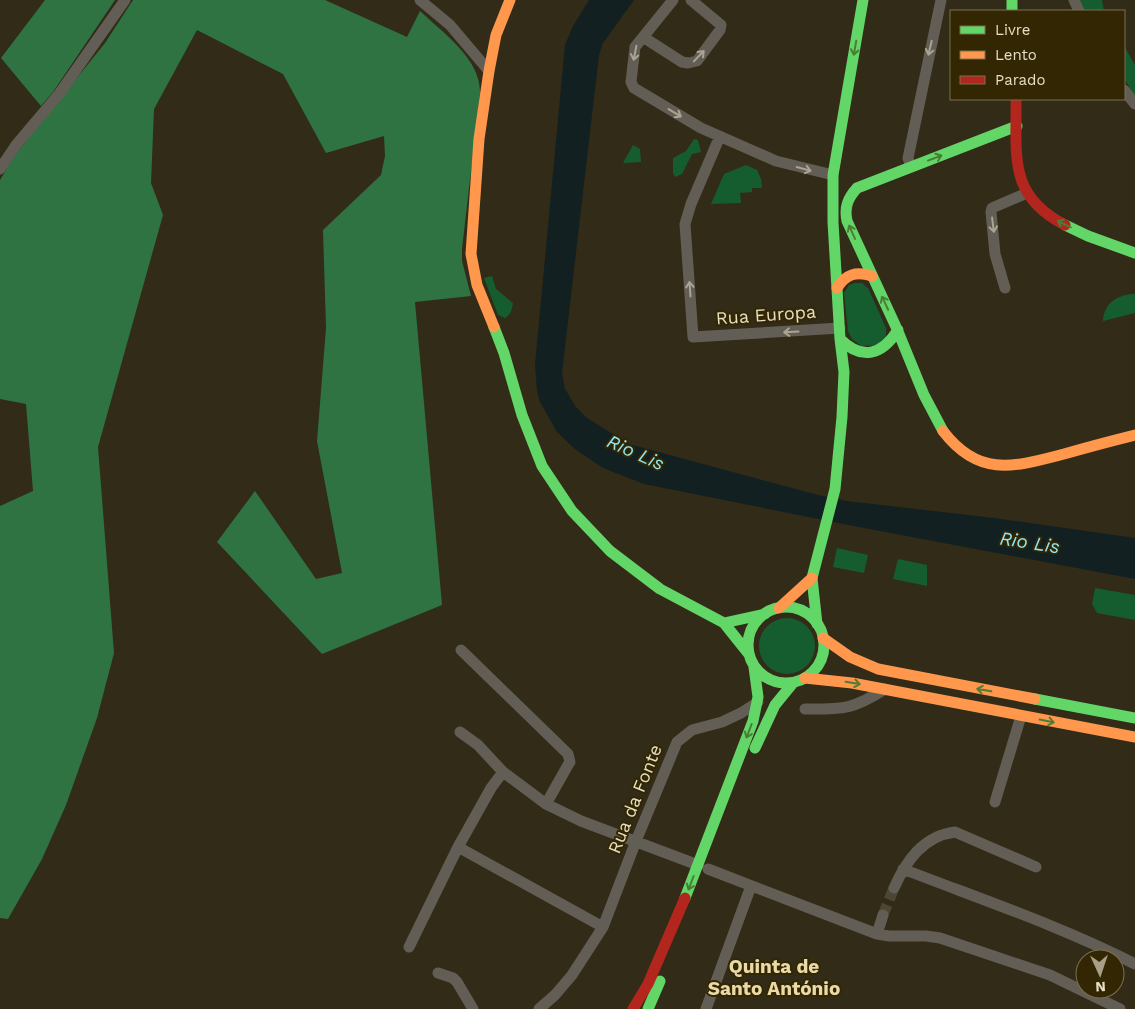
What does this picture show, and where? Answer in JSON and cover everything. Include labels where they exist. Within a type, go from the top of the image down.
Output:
[{"type":"main road","points":[[510,0],[504,17],[493,74],[487,143],[476,203],[471,246],[474,276],[504,353],[522,415],[542,466],[572,511],[610,551],[660,589],[724,623],[748,652],[754,666],[758,690],[758,702],[753,722],[703,867],[648,1009]]},
{"type":"main road","points":[[633,1009],[651,977],[703,867],[769,714],[782,693],[793,683],[805,678],[815,669],[821,660],[824,649],[823,638],[817,624],[812,578],[835,489],[841,435],[844,372],[833,222],[845,182],[863,0]]},
{"type":"main road","points":[[1016,100],[1019,166],[1023,185],[1027,193],[1040,209],[1059,222],[1135,253]]},
{"type":"main road","points":[[845,182],[911,167],[1017,126]]},
{"type":"main road","points":[[845,182],[848,200],[846,216],[872,276],[898,330],[916,376],[947,436],[964,453],[987,464],[1010,466],[1025,464],[1135,435]]},
{"type":"main road","points":[[837,288],[842,280],[851,274],[861,272],[872,276]]},
{"type":"main road","points":[[885,348],[898,330]]},
{"type":"main road","points":[[840,334],[851,350],[859,353],[885,348],[909,358]]},
{"type":"main road","points":[[844,372],[859,353]]},
{"type":"main road","points":[[724,623],[765,614],[779,608],[812,578]]},
{"type":"main road","points":[[779,608],[800,610],[810,616],[817,624]]},
{"type":"main road","points":[[748,652],[751,631],[756,621],[765,614]]},
{"type":"main road","points":[[823,638],[850,657],[878,669],[1135,718]]},
{"type":"main road","points":[[754,666],[762,675],[771,680],[793,683]]},
{"type":"main road","points":[[805,678],[834,680],[885,689],[1135,738]]},
{"type":"street","points":[[0,169],[16,145],[60,94],[125,0]]},
{"type":"street","points":[[420,0],[450,25],[493,74]]},
{"type":"street","points":[[673,0],[635,47],[631,82],[634,88],[685,119],[776,161],[845,182]]},
{"type":"street","points":[[643,37],[682,62],[692,63],[697,61],[720,30],[721,24],[691,0]]},
{"type":"street","points":[[911,167],[908,158],[941,0]]},
{"type":"street","points":[[1125,91],[1135,104]]},
{"type":"street","name":"Rua Europa","points":[[720,136],[691,204],[685,224],[693,337],[840,334]]},
{"type":"street","points":[[1005,288],[995,254],[992,208],[1027,193]]},
{"type":"street","points":[[461,650],[568,754],[570,762],[546,804]]},
{"type":"street","points":[[805,709],[847,708],[867,700],[885,689]]},
{"type":"street","name":"Rua da Fonte","points":[[539,1009],[555,995],[572,975],[603,927],[677,742],[692,730],[722,722],[758,702]]},
{"type":"street","points":[[995,802],[1020,716]]},
{"type":"street","points":[[460,732],[478,746],[503,772],[546,804],[581,822],[636,841],[877,934],[940,938],[1050,975],[1120,1009]]},
{"type":"street","points":[[409,947],[458,848],[491,788],[503,772]]},
{"type":"street","points":[[894,888],[902,869],[910,858],[929,841],[955,832],[1036,867]]},
{"type":"street","points":[[458,848],[603,927]]},
{"type":"street","points":[[902,869],[1025,916],[1135,964]]},
{"type":"street","points":[[706,1009],[751,886]]},
{"type":"street","points":[[877,934],[883,915]]},
{"type":"street","points":[[438,973],[453,978],[457,982],[473,1009]]},
{"type":"green space","points":[[45,0],[115,0],[53,92],[41,106],[1,58]]},
{"type":"green space","points":[[133,0],[325,0],[407,37],[420,11],[459,48],[468,58],[474,69],[479,81],[480,93],[462,249],[462,261],[471,296],[415,302],[442,605],[322,654],[217,542],[255,491],[316,579],[342,573],[317,441],[326,328],[323,230],[381,175],[385,156],[384,136],[326,153],[283,74],[197,30],[154,109],[151,183],[163,215],[98,447],[114,653],[97,718],[66,805],[42,859],[8,919],[0,918],[0,506],[33,491],[26,404],[0,399],[0,180],[15,155],[105,43]]},
{"type":"green space","points":[[1080,0],[1102,0],[1104,10],[1085,10]]},
{"type":"green space","points":[[1125,48],[1135,65],[1135,97],[1125,80]]},
{"type":"green space","points":[[694,139],[698,140],[701,152],[692,154],[682,174],[675,177],[673,173],[673,158],[686,151]]},
{"type":"green space","points":[[633,145],[640,149],[641,162],[623,163]]},
{"type":"green space","points":[[746,165],[757,170],[762,188],[752,188],[752,192],[740,193],[741,203],[711,204],[724,174]]},
{"type":"green space","points":[[492,276],[496,289],[513,303],[510,314],[505,318],[498,315],[484,278]]},
{"type":"green space","points":[[862,283],[868,288],[886,328],[886,336],[878,345],[861,346],[852,339],[848,331],[844,293],[849,285]]},
{"type":"green space","points":[[1129,294],[1135,294],[1135,313],[1103,321],[1106,309],[1113,301]]},
{"type":"green space","points":[[837,548],[868,555],[864,573],[833,567]]},
{"type":"green space","points":[[898,559],[927,565],[927,586],[893,579]]},
{"type":"green space","points":[[1095,588],[1135,595],[1135,620],[1097,613],[1092,604]]},
{"type":"green space","points":[[781,618],[793,618],[803,622],[811,630],[815,646],[811,662],[803,670],[793,674],[781,674],[771,670],[763,662],[759,652],[759,640],[763,630],[771,622]]},
{"type":"water","name":"Rio Lis","points":[[589,0],[634,0],[603,43],[599,55],[562,373],[565,389],[576,407],[587,418],[629,444],[818,495],[847,501],[994,518],[1135,538],[1135,579],[644,484],[603,468],[575,449],[557,432],[540,402],[535,365],[565,45],[573,26]]},
{"type":"tunnel","points":[[883,915],[894,888]]},
{"type":"traffic: fast","points":[[817,624],[812,578],[835,489],[844,372],[840,339],[833,222],[833,175],[863,0]]},
{"type":"traffic: fast","points":[[1012,0],[1012,10]]},
{"type":"traffic: fast","points":[[943,431],[924,395],[897,329],[847,221],[846,207],[851,195],[857,188],[1017,126]]},
{"type":"traffic: fast","points":[[1065,225],[1088,236],[1135,253]]},
{"type":"traffic: fast","points":[[494,327],[504,353],[522,415],[542,466],[572,511],[610,551],[660,589],[724,623],[748,653]]},
{"type":"traffic: fast","points":[[840,339],[856,350],[871,352],[885,345],[898,330]]},
{"type":"traffic: fast","points":[[786,607],[800,610],[813,618],[821,631],[824,645],[821,659],[813,672],[800,680],[786,683],[772,680],[759,672],[751,659],[748,645],[751,631],[759,618],[772,610],[786,607]]},
{"type":"traffic: fast","points":[[724,623],[765,614]]},
{"type":"traffic: fast","points":[[685,898],[753,721],[758,697],[754,667]]},
{"type":"traffic: fast","points":[[755,748],[775,705],[793,683]]},
{"type":"traffic: fast","points":[[1035,699],[1135,718]]},
{"type":"traffic: fast","points":[[648,1009],[660,981]]},
{"type":"traffic: slow","points":[[494,327],[477,285],[471,254],[479,139],[489,71],[496,35],[510,0]]},
{"type":"traffic: slow","points":[[837,288],[840,283],[852,275],[872,276]]},
{"type":"traffic: slow","points":[[943,431],[956,446],[970,456],[998,465],[1029,462],[1135,435]]},
{"type":"traffic: slow","points":[[779,608],[812,578]]},
{"type":"traffic: slow","points":[[823,638],[850,657],[878,669],[1035,699]]},
{"type":"traffic: slow","points":[[805,678],[852,683],[1135,737]]},
{"type":"traffic: jam","points":[[1016,100],[1017,156],[1019,172],[1024,187],[1033,201],[1046,213],[1065,225]]},
{"type":"traffic: jam","points":[[633,1009],[648,984],[685,898]]},
{"type":"district","name":"Quinta de Santo António","points":[[774,977]]}]
